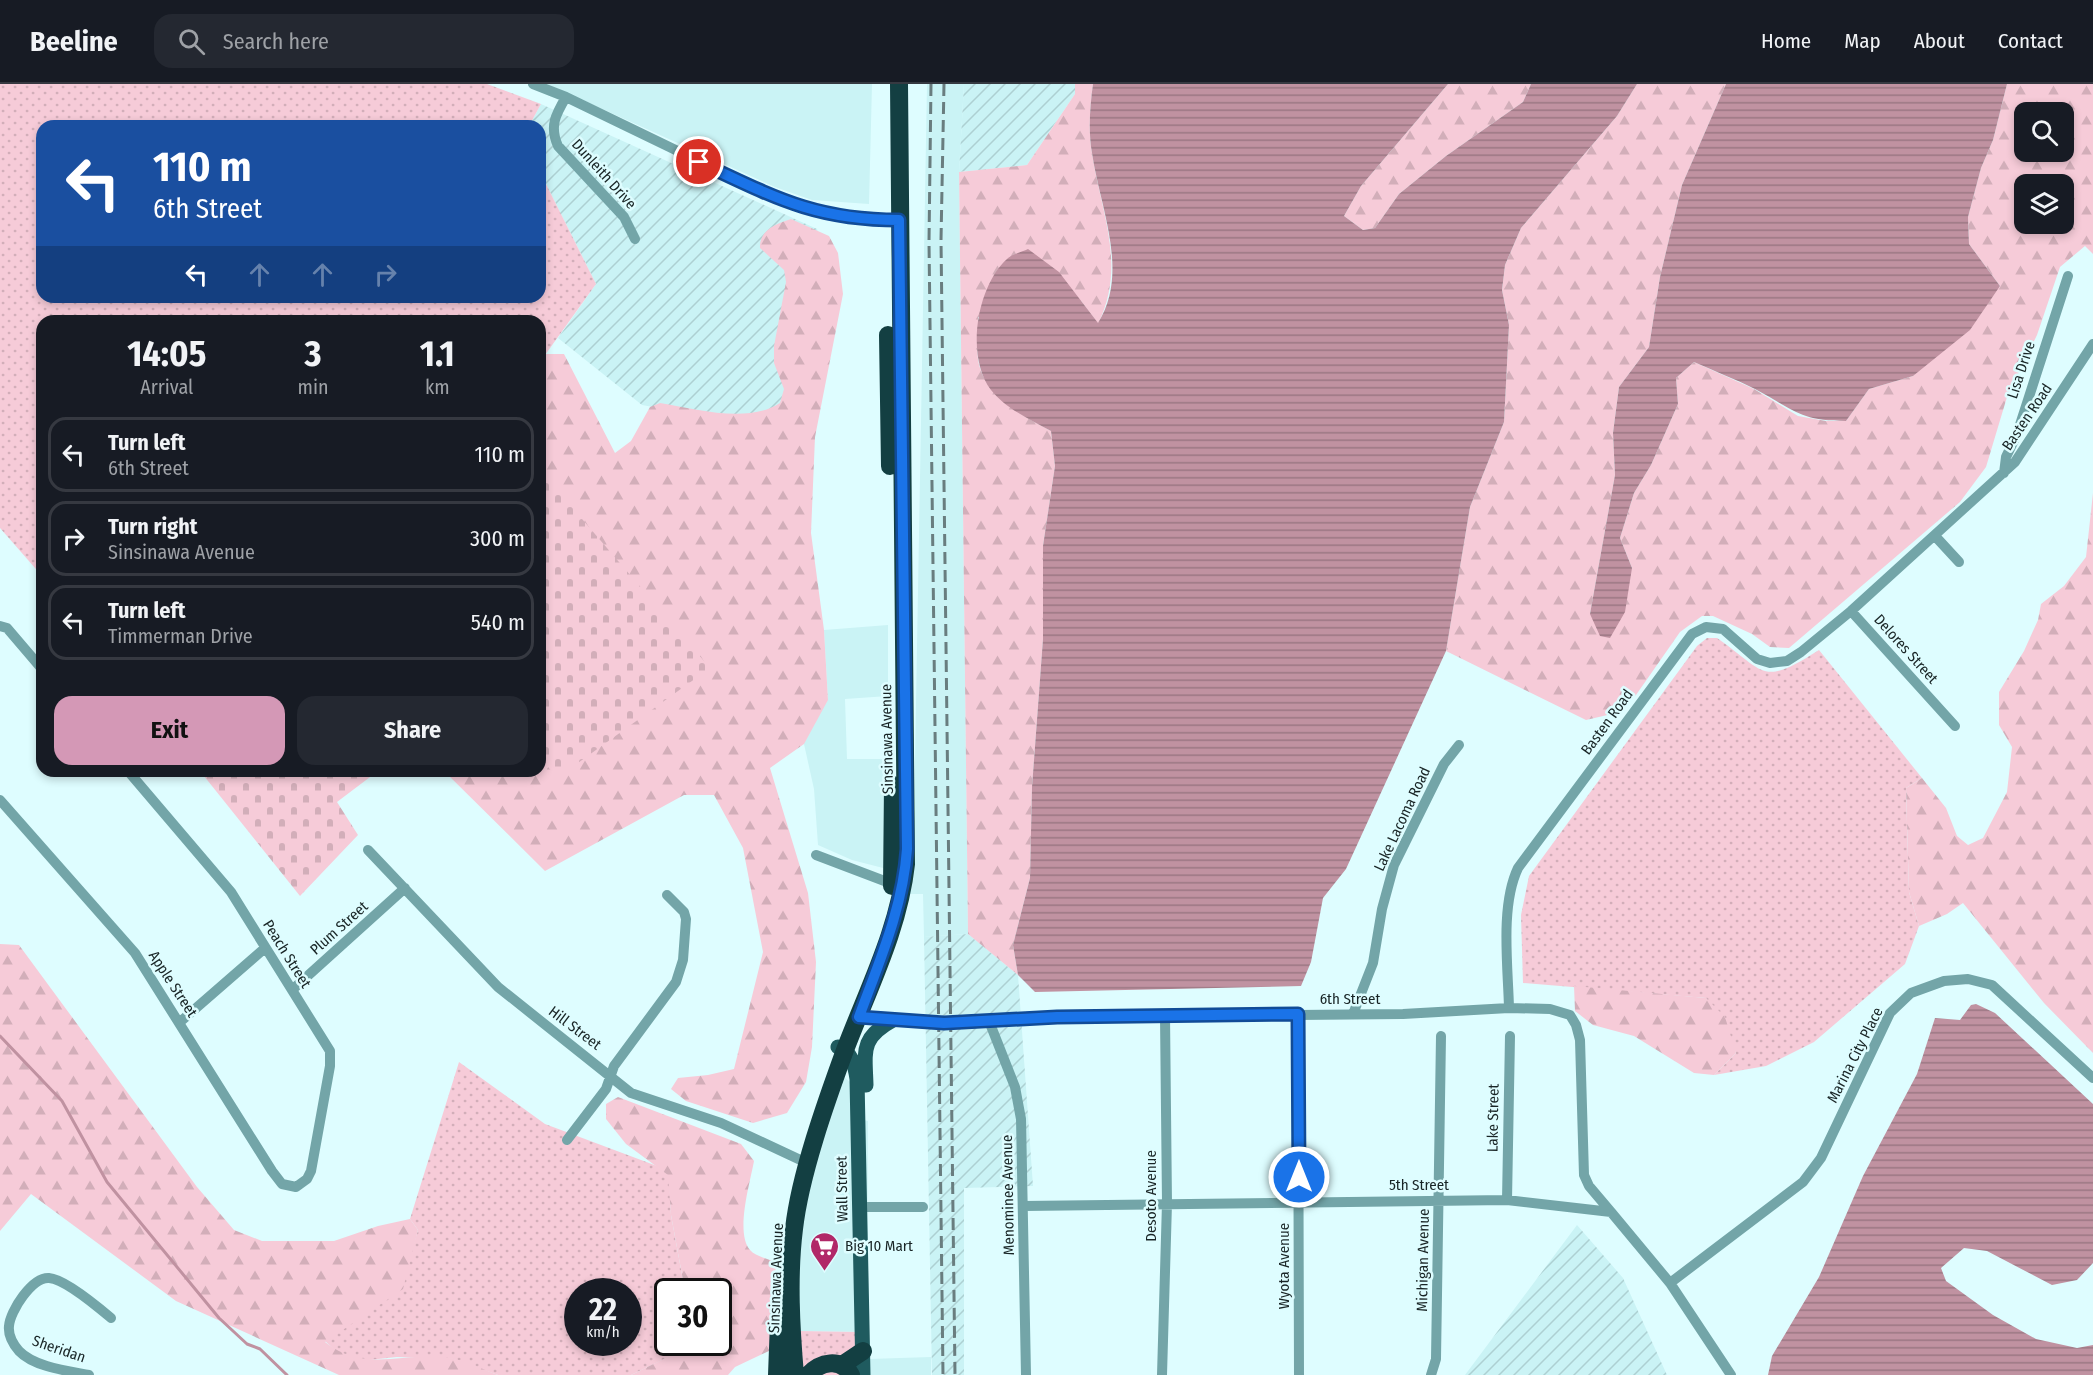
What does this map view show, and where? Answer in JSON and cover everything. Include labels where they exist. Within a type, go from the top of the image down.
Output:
[{"type":"highway","name":"Sinsinawa Avenue","points":[[786,1375],[780,1295],[780,1250],[784,1218],[854,1016],[870,959],[898,885],[907,849],[893,220],[887,84]]},
{"type":"highway","name":"Sinsinawa Avenue","points":[[893,220],[899,84]]},
{"type":"highway","name":"Sinsinawa Avenue","points":[[795,1375],[792,1331],[794,1231],[804,1162]]},
{"type":"highway","points":[[777,1375],[780,1295]]},
{"type":"highway","points":[[808,1375],[823,1364],[846,1370],[863,1351]]},
{"type":"main road","points":[[858,1119],[866,1103],[866,1044],[873,1032],[893,1020]]},
{"type":"main road","name":"Wall Street","points":[[842,1049],[854,1061],[856,1071],[861,1207],[863,1375]]},
{"type":"street","points":[[533,84],[566,97],[780,200],[827,215],[893,220]]},
{"type":"street","name":"Dunleith Drive","points":[[566,97],[554,120],[554,138],[558,146],[624,217],[635,239]]},
{"type":"street","name":"Lisa Drive","points":[[2004,473],[2006,457],[2017,434],[2068,276]]},
{"type":"street","name":"Basten Road","points":[[1870,594],[2020,456],[2093,344]]},
{"type":"street","points":[[1935,536],[1959,562]]},
{"type":"street","name":"Delores Street","points":[[1870,594],[1851,611],[1955,726]]},
{"type":"street","name":"Basten Road","points":[[1509,1008],[1508,910],[1513,879],[1518,868],[1692,634],[1707,627],[1723,629],[1757,659],[1780,663],[1801,652],[1851,611]]},
{"type":"street","points":[[0,626],[7,628],[36,662]]},
{"type":"street","name":"Lake Lacoma Road","points":[[1353,1014],[1373,963],[1382,909],[1394,865],[1435,781],[1459,745]]},
{"type":"street","name":"Peach Street","points":[[133,777],[225,885],[325,1041],[331,1058],[310,1171],[303,1182]]},
{"type":"street","name":"Apple Street","points":[[0,800],[135,953],[278,1179],[292,1188],[303,1182]]},
{"type":"street","name":"Hill Street","points":[[368,850],[498,987],[638,1097],[721,1123],[804,1162]]},
{"type":"street","points":[[816,855],[898,885]]},
{"type":"street","name":"Plum Street","points":[[292,990],[405,888]]},
{"type":"street","points":[[567,1140],[612,1076],[614,1066],[668,994],[680,972],[686,919],[684,912],[667,895]]},
{"type":"street","points":[[180,1022],[265,948]]},
{"type":"street","name":"Marina City Place","points":[[1670,1283],[1803,1182],[1821,1158],[1890,1013],[1911,993],[1944,981],[1968,979],[1992,985],[2093,1078]]},
{"type":"street","name":"6th Street","points":[[854,1016],[932,1023],[1057,1017],[1471,1012],[1509,1008],[1560,1011],[1569,1016],[1576,1025],[1581,1049],[1584,1175],[1589,1186],[1611,1212]]},
{"type":"street","name":"Wyota Avenue","points":[[1298,1014],[1299,1375]]},
{"type":"street","name":"Desoto Avenue","points":[[1162,1375],[1167,1203],[1165,1016]]},
{"type":"street","name":"Menominee Avenue","points":[[989,1021],[1017,1095],[1022,1142],[1026,1375]]},
{"type":"street","name":"Michigan Avenue","points":[[1431,1375],[1436,1359],[1441,1036]]},
{"type":"street","name":"Lake Street","points":[[1507,1200],[1510,1036]]},
{"type":"street","name":"5th Street","points":[[1024,1206],[1299,1200],[1507,1200],[1611,1212]]},
{"type":"street","points":[[861,1207],[923,1207]]},
{"type":"street","points":[[1611,1212],[1670,1283],[1731,1375]]},
{"type":"street","name":"Sheridan","points":[[89,1375],[32,1360],[20,1351],[9,1330],[11,1318],[36,1283],[45,1278],[56,1280],[111,1318]]},
{"type":"shaded area","points":[[547,84],[872,84],[869,204],[812,200],[775,187]]},
{"type":"shaded area","points":[[927,84],[964,84],[959,172],[968,934],[924,937],[923,894],[910,894],[913,873]]},
{"type":"shaded area","points":[[964,84],[1075,84],[1075,94],[1027,165],[959,172]]},
{"type":"shaded area","points":[[1093,84],[1448,84],[1361,186],[1344,216],[1363,230],[1375,228],[1399,194],[1446,156],[1523,102],[1531,84],[1637,84],[1617,116],[1521,228],[1505,265],[1502,290],[1509,325],[1504,422],[1470,507],[1446,651],[1346,869],[1323,898],[1311,962],[1301,986],[1035,992],[1018,975],[1013,945],[1030,878],[1032,787],[1043,639],[1043,546],[1055,466],[1051,431],[1004,403],[991,390],[983,376],[978,359],[978,322],[988,286],[997,271],[1009,257],[1028,249],[1059,272],[1098,323],[1107,303],[1112,283],[1112,261],[1091,145],[1090,118]]},
{"type":"shaded area","points":[[1726,84],[2007,84],[1993,140],[1981,168],[1968,217],[1969,244],[2000,286],[1970,330],[1913,376],[1869,389],[1846,421],[1807,416],[1755,389],[1694,362],[1676,378],[1678,404],[1651,465],[1634,493],[1620,538],[1632,568],[1625,612],[1610,638],[1600,636],[1590,614],[1615,475],[1613,433],[1619,387],[1649,347],[1660,277],[1682,185]]},
{"type":"shaded area","points":[[541,104],[817,229],[828,266],[815,437],[642,405],[558,338],[596,284],[546,184],[546,120],[532,120]]},
{"type":"shaded area","points":[[888,625],[888,696],[845,699],[847,759],[887,759],[887,869],[852,860],[818,845],[814,789],[804,744],[802,702],[828,700],[824,630]]},
{"type":"shaded area","points":[[968,934],[1018,975],[1033,1186],[964,1188],[964,1375],[932,1375],[924,937]]},
{"type":"shaded area","points":[[1976,1004],[1995,1013],[2093,1104],[2093,1263],[2077,1280],[2052,1285],[1987,1251],[1964,1248],[1941,1268],[1946,1281],[1993,1315],[2036,1339],[2077,1348],[2093,1345],[2093,1375],[1768,1375],[1772,1356],[1819,1277],[1863,1176],[1917,1074],[1935,1018],[1960,1020],[1971,1005]]},
{"type":"shaded area","points":[[844,1077],[850,1082],[852,1117],[868,1121],[867,1332],[799,1331],[796,1268],[806,1184]]},
{"type":"shaded area","points":[[1577,1225],[1623,1278],[1667,1375],[1465,1375]]},
{"type":"shaded area","points":[[931,1357],[931,1375],[869,1375],[869,1359]]},
{"type":"green space","points":[[0,84],[487,84],[541,104],[532,120],[36,120],[36,303],[546,303],[546,184],[596,284],[546,354],[546,315],[36,315],[36,569],[0,528]]},
{"type":"green space","points":[[1075,84],[1093,84],[1090,118],[1091,145],[1109,239],[1111,281],[1098,324],[1081,301],[978,317],[978,356],[985,379],[1009,406],[1051,431],[1055,466],[1043,546],[1043,639],[1032,787],[1030,878],[1013,945],[1018,975],[968,934],[959,172],[1027,165],[1075,94]]},
{"type":"green space","points":[[1448,84],[1531,84],[1523,102],[1446,156],[1399,194],[1375,228],[1363,230],[1344,216],[1361,186]]},
{"type":"green space","points":[[1637,84],[1726,84],[1682,185],[1660,277],[1649,347],[1619,387],[1613,433],[1615,475],[1590,614],[1632,568],[1620,538],[1634,493],[1651,465],[1678,404],[1676,378],[1694,362],[1754,389],[1798,416],[1826,421],[1846,421],[1869,389],[1913,376],[2000,286],[1969,244],[1968,217],[1981,168],[1993,140],[2007,84],[2093,84],[2093,254],[2085,246],[2060,267],[2037,335],[2007,397],[1986,467],[1960,502],[1789,648],[1770,647],[1752,634],[1713,616],[1702,616],[1680,632],[1636,695],[1616,713],[1586,720],[1446,651],[1470,507],[1504,422],[1509,325],[1502,290],[1505,265],[1521,228],[1617,116]]},
{"type":"green space","points":[[791,219],[829,236],[838,253],[843,294],[815,437],[811,533],[824,630],[828,700],[804,744],[770,768],[808,893],[816,962],[812,1047],[806,1082],[787,1113],[753,1123],[686,1101],[671,1089],[678,1078],[734,1069],[763,952],[743,848],[714,795],[684,795],[545,871],[450,777],[546,777],[546,354],[564,354],[615,453],[631,441],[650,407],[660,403],[737,414],[753,413],[780,403],[784,389],[774,363],[774,346],[786,282],[784,270],[760,248],[765,232]]},
{"type":"green space","points":[[546,477],[710,668],[557,778],[546,764]]},
{"type":"green space","points":[[2093,493],[2093,1053],[2044,1003],[1963,903],[1947,914],[1919,926],[1909,892],[1906,788],[1922,778],[1946,808],[1957,836],[1968,845],[1983,838],[2007,792],[2012,747],[1999,725],[1999,692],[2024,651],[2038,620],[2041,604],[2064,586],[2086,557]]},
{"type":"green space","points":[[1707,638],[1717,638],[1756,667],[1774,672],[1786,669],[1819,650],[1922,778],[1906,788],[1909,892],[1919,926],[1905,964],[1814,1042],[1766,1066],[1714,1075],[1736,1053],[1706,998],[1523,983],[1521,915],[1529,876],[1697,646]]},
{"type":"green space","points":[[205,777],[370,777],[337,802],[358,835],[300,896]]},
{"type":"green space","points":[[0,944],[19,945],[197,1187],[234,1230],[262,1241],[334,1241],[378,1226],[410,1219],[418,1230],[403,1289],[325,1342],[341,1352],[356,1357],[454,1359],[498,1375],[339,1375],[176,1301],[31,1194],[0,1231]]},
{"type":"green space","points":[[1574,986],[1706,998],[1725,1017],[1736,1053],[1714,1075],[1694,1073],[1634,1036],[1593,1025],[1575,1011]]},
{"type":"green space","points":[[459,1062],[545,1124],[657,1166],[669,1175],[671,1215],[683,1278],[654,1278],[654,1356],[671,1356],[631,1375],[498,1375],[453,1359],[397,1357],[359,1361],[338,1353],[325,1341],[339,1331],[411,1253],[418,1230],[410,1219]]},
{"type":"green space","points":[[618,1097],[741,1144],[754,1161],[745,1207],[744,1232],[746,1242],[752,1252],[776,1262],[771,1350],[735,1367],[728,1375],[631,1375],[670,1356],[732,1356],[732,1278],[683,1278],[671,1215],[668,1175],[626,1144],[606,1119],[606,1104]]},
{"type":"green space","points":[[799,1331],[861,1332],[861,1375],[789,1375]]},
{"type":"waterway","points":[[0,1036],[62,1101],[107,1182],[219,1318],[247,1344],[260,1349],[287,1375]]},
{"type":"railway","points":[[931,84],[929,242],[943,1375]]},
{"type":"railway","points":[[944,84],[941,240],[955,1375]]},
{"type":"place","name":"Big 10 Mart","points":[[824,1272]]},
{"type":"route","points":[[699,162],[780,200],[805,209],[849,218],[899,220],[907,849],[904,886],[859,1017],[919,1023],[967,1023],[1088,1016],[1298,1014],[1299,1177]]}]
